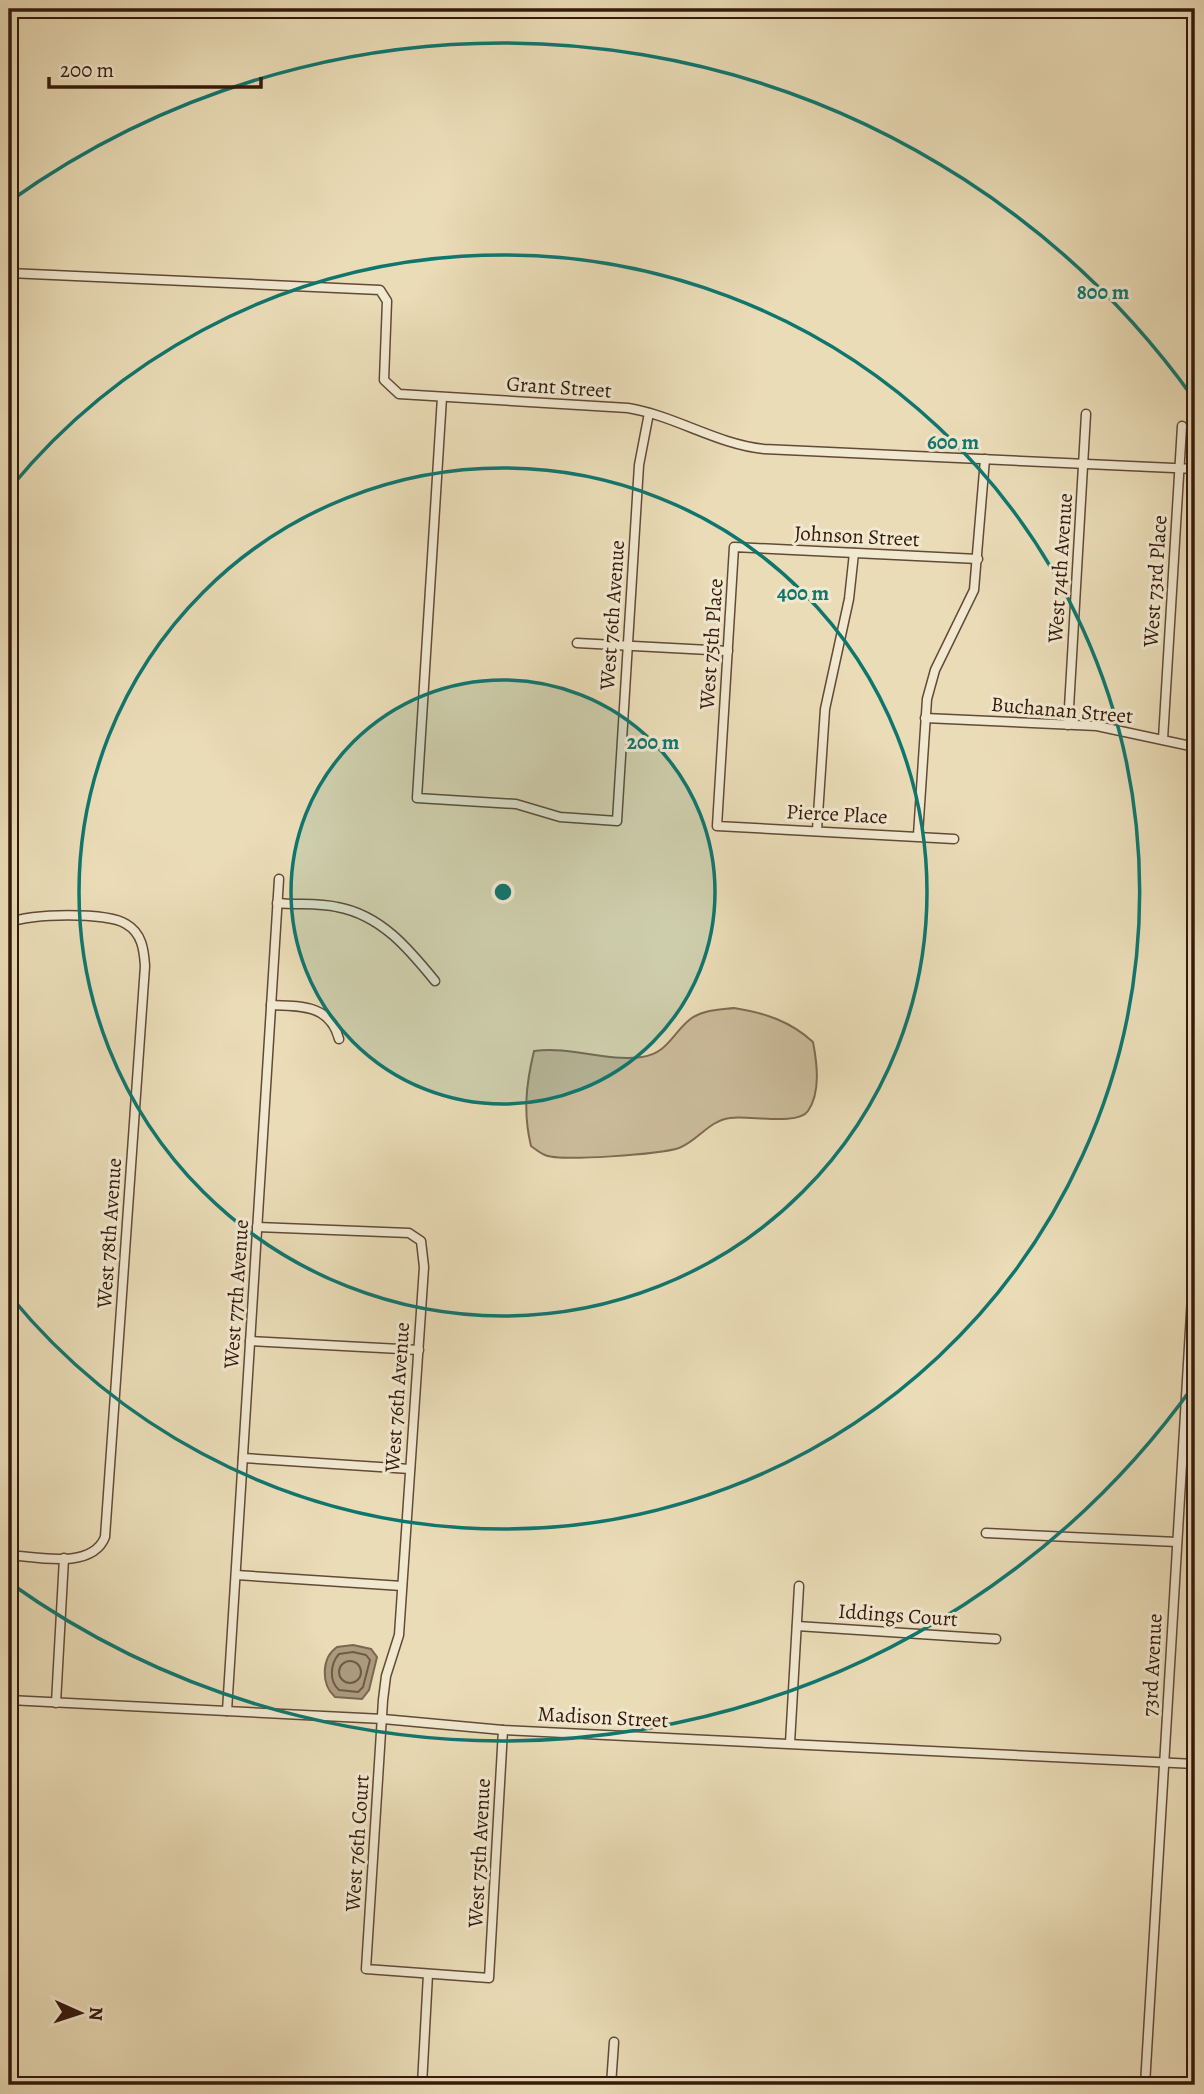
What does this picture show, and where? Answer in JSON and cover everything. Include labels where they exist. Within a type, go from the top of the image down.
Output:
[{"type":"street","name":"Grant Street","points":[[9,273],[375,288],[383,292],[387,301],[383,373],[387,385],[399,394],[649,412],[720,440],[752,447],[1195,469]]},
{"type":"street","name":"West 76th Avenue","points":[[442,397],[417,799],[516,804],[560,817],[617,821],[639,465],[649,412]]},
{"type":"street","name":"West 74th Avenue","points":[[1068,725],[1086,414]]},
{"type":"street","name":"West 73rd Place","points":[[1163,739],[1182,426]]},
{"type":"street","points":[[918,835],[925,718],[930,682],[971,599],[978,559],[985,459]]},
{"type":"street","name":"Johnson Street","points":[[734,547],[978,559]]},
{"type":"street","name":"West 75th Place","points":[[717,826],[734,547]]},
{"type":"street","points":[[817,830],[825,709],[849,599],[854,553]]},
{"type":"street","points":[[577,643],[728,650]]},
{"type":"street","name":"Buchanan Street","points":[[925,718],[1120,729],[1195,747]]},
{"type":"street","name":"Pierce Place","points":[[717,826],[954,839]]},
{"type":"street","name":"West 77th Avenue","points":[[227,1711],[279,879]]},
{"type":"street","points":[[278,904],[337,907],[365,917],[405,945],[435,981]]},
{"type":"street","name":"West 78th Avenue","points":[[9,923],[21,917],[46,915],[125,922],[137,933],[144,947],[145,967],[106,1537],[93,1553],[64,1558]]},
{"type":"street","points":[[271,1005],[306,1008],[323,1013],[335,1023],[339,1039]]},
{"type":"street","name":"West 76th Avenue","points":[[257,1227],[409,1233],[421,1241],[424,1267],[399,1634],[386,1676],[383,1719]]},
{"type":"street","name":"73rd Avenue","points":[[1144,2085],[1195,1247]]},
{"type":"street","points":[[250,1341],[419,1350]]},
{"type":"street","points":[[243,1458],[410,1469]]},
{"type":"street","points":[[986,1533],[1177,1542]]},
{"type":"street","points":[[9,1555],[64,1558],[56,1703]]},
{"type":"street","points":[[236,1575],[402,1586]]},
{"type":"street","points":[[790,1743],[800,1586]]},
{"type":"street","name":"Iddings Court","points":[[797,1626],[996,1639]]},
{"type":"street","name":"Madison Street","points":[[9,1700],[383,1719],[503,1730],[1195,1765]]},
{"type":"street","name":"West 76th Court","points":[[383,1719],[366,1969],[428,1974]]},
{"type":"street","name":"West 75th Avenue","points":[[428,1974],[489,1978],[503,1730]]},
{"type":"street","points":[[422,2085],[428,1974]]},
{"type":"street","points":[[611,2085],[614,2042]]},
{"type":"shaded area","points":[[734,1008],[776,1019],[813,1042],[817,1068],[815,1095],[808,1111],[803,1115],[784,1119],[738,1117],[722,1120],[679,1148],[653,1153],[570,1158],[543,1154],[531,1146],[526,1098],[534,1051],[642,1057],[663,1048],[693,1017],[710,1011]]},
{"type":"water","points":[[353,1645],[371,1649],[377,1657],[369,1690],[362,1699],[335,1697],[325,1679],[328,1658],[337,1647]]}]
